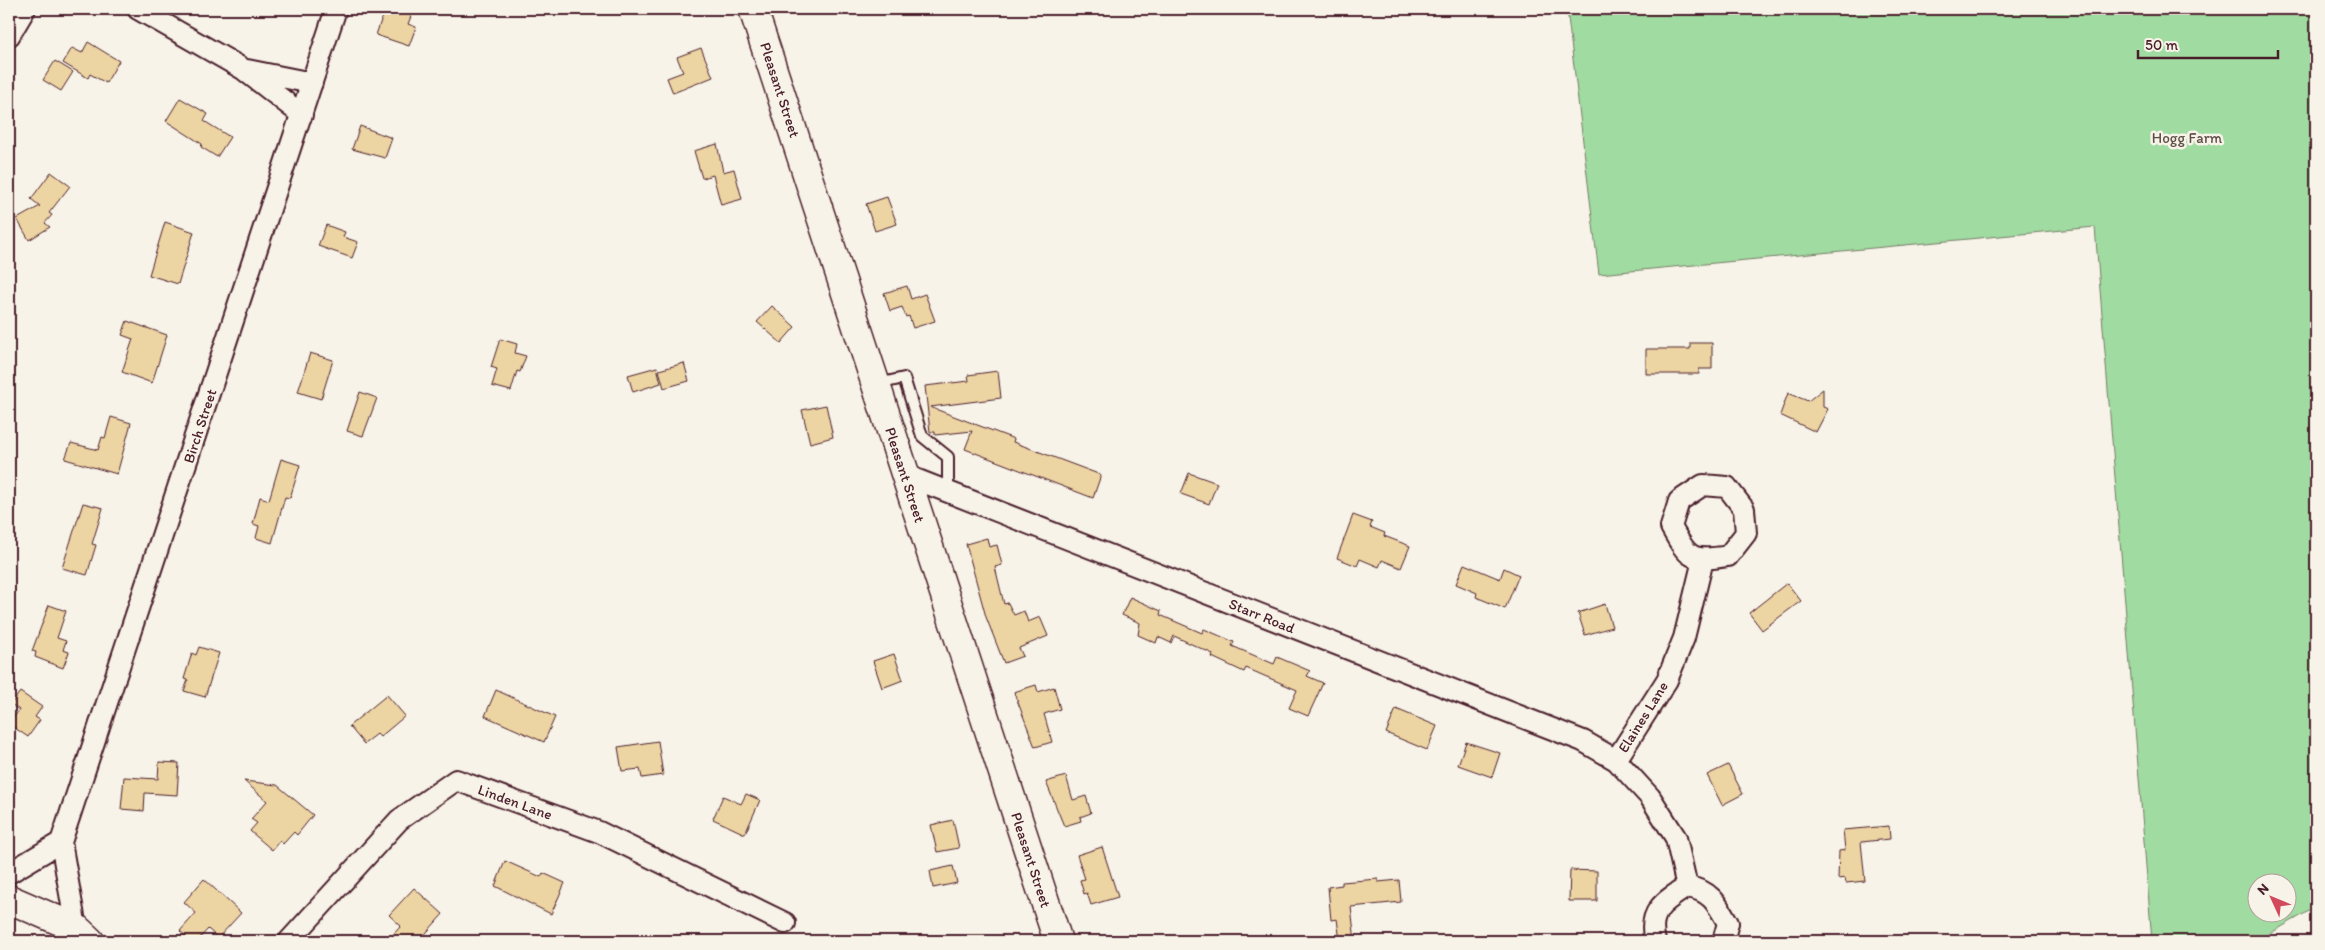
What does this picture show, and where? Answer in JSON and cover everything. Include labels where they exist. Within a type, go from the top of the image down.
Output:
[{"type":"main road","name":"Pleasant Street","points":[[753,9],[1058,941]]},
{"type":"main road","points":[[9,899],[83,935]]},
{"type":"street","points":[[9,36],[25,9]]},
{"type":"street","points":[[138,9],[243,69],[302,115]]},
{"type":"street","name":"Birch Street","points":[[83,935],[61,842],[336,9]]},
{"type":"street","points":[[243,69],[312,83]]},
{"type":"street","name":"Starr Road","points":[[906,475],[1583,741],[1616,760]]},
{"type":"street","name":"Elaines Lane","points":[[1687,887],[1676,838],[1650,797],[1616,760],[1667,680],[1684,638],[1703,560]]},
{"type":"street","name":"Linden Lane","points":[[289,941],[399,820],[456,780],[599,832],[784,923]]},
{"type":"street","points":[[9,873],[61,842]]},
{"type":"street","points":[[1656,941],[1652,927],[1657,912],[1668,898],[1687,887],[1701,889],[1718,905],[1728,923],[1723,941]]},
{"type":"lane","points":[[876,384],[904,378],[922,436],[948,457],[948,492]]},
{"type":"green space","name":"Hogg Farm","points":[[1567,9],[2316,9],[2316,907],[2298,917],[2298,872],[2248,872],[2248,922],[2290,922],[2257,941],[2152,941],[2095,227],[1599,274]]},
{"type":"building","points":[[385,9],[414,9],[408,24],[416,27],[409,46],[376,35]]},
{"type":"building","points":[[88,42],[119,61],[106,83],[90,74],[88,78],[63,63],[72,48],[82,53]]},
{"type":"building","points":[[701,48],[713,77],[673,93],[667,78],[683,72],[677,57]]},
{"type":"building","points":[[55,61],[73,72],[61,91],[43,80]]},
{"type":"building","points":[[180,98],[208,114],[204,121],[230,137],[217,157],[201,147],[202,144],[166,121]]},
{"type":"building","points":[[360,126],[392,138],[385,158],[352,149]]},
{"type":"building","points":[[717,144],[723,172],[734,169],[742,199],[721,205],[713,175],[702,178],[694,151]]},
{"type":"building","points":[[51,172],[70,186],[49,213],[52,215],[45,223],[50,227],[29,240],[17,219],[40,206],[31,199]]},
{"type":"building","points":[[887,197],[897,224],[875,231],[866,204]]},
{"type":"building","points":[[165,222],[194,232],[178,284],[149,275]]},
{"type":"building","points":[[326,225],[345,232],[343,237],[358,242],[352,258],[318,246]]},
{"type":"building","points":[[907,286],[911,299],[925,294],[935,321],[913,328],[909,316],[906,317],[902,307],[890,311],[884,293]]},
{"type":"building","points":[[772,306],[795,327],[781,343],[757,322]]},
{"type":"building","points":[[127,321],[167,335],[152,383],[122,372],[133,339],[122,335]]},
{"type":"building","points":[[500,339],[517,344],[515,353],[526,356],[520,372],[517,371],[511,391],[492,386],[497,369],[491,367]]},
{"type":"building","points":[[1690,343],[1712,343],[1712,369],[1699,369],[1699,374],[1646,374],[1646,349],[1690,349]]},
{"type":"building","points":[[310,353],[333,360],[321,399],[298,392]]},
{"type":"building","points":[[684,363],[689,381],[664,388],[659,370]]},
{"type":"building","points":[[657,367],[661,383],[633,392],[628,375]]},
{"type":"building","points":[[998,371],[1001,398],[930,407],[1014,439],[1013,442],[1101,475],[1093,498],[965,449],[972,431],[935,435],[935,432],[930,432],[925,386],[969,381],[968,375]]},
{"type":"building","points":[[1823,389],[1823,407],[1828,409],[1816,432],[1780,415],[1788,393],[1808,401]]},
{"type":"building","points":[[360,392],[377,398],[363,436],[347,431]]},
{"type":"building","points":[[826,405],[833,437],[810,443],[802,410]]},
{"type":"building","points":[[111,417],[131,423],[117,474],[65,459],[71,443],[98,450],[102,437],[105,438]]},
{"type":"building","points":[[281,459],[300,465],[290,498],[285,497],[272,543],[256,538],[259,526],[253,524],[260,497],[269,500]]},
{"type":"building","points":[[1189,473],[1217,483],[1209,504],[1181,494]]},
{"type":"building","points":[[83,503],[103,508],[92,544],[96,545],[87,575],[62,568]]},
{"type":"building","points":[[1353,515],[1372,522],[1370,527],[1385,533],[1384,536],[1410,546],[1401,568],[1382,560],[1379,567],[1360,559],[1357,566],[1337,558]]},
{"type":"building","points":[[987,538],[989,547],[997,545],[1002,565],[995,567],[1004,604],[1008,603],[1014,615],[1024,611],[1028,622],[1040,617],[1048,636],[1019,648],[1023,656],[1004,663],[986,617],[966,544]]},
{"type":"building","points":[[1464,564],[1500,579],[1504,568],[1519,575],[1505,609],[1476,597],[1477,593],[1456,584]]},
{"type":"building","points":[[1787,583],[1801,601],[1762,630],[1749,613]]},
{"type":"building","points":[[1130,597],[1161,611],[1160,615],[1202,633],[1204,629],[1234,642],[1232,646],[1274,664],[1277,657],[1310,671],[1307,676],[1323,683],[1308,716],[1289,708],[1297,690],[1246,668],[1244,672],[1212,657],[1213,654],[1174,636],[1171,643],[1158,637],[1156,643],[1138,635],[1140,623],[1122,615]]},
{"type":"building","points":[[1605,604],[1612,627],[1585,635],[1578,613]]},
{"type":"building","points":[[49,605],[66,611],[57,638],[66,641],[63,650],[69,652],[63,668],[35,657],[36,652],[32,651]]},
{"type":"building","points":[[199,647],[219,653],[205,697],[184,691],[188,680],[184,679],[192,653],[196,655]]},
{"type":"building","points":[[894,654],[903,680],[882,688],[873,661]]},
{"type":"building","points":[[1036,685],[1038,692],[1054,687],[1060,709],[1044,714],[1052,742],[1035,747],[1014,692]]},
{"type":"building","points":[[496,690],[555,717],[544,742],[485,716]]},
{"type":"building","points":[[20,692],[42,707],[35,717],[40,720],[28,737],[9,724],[19,710],[11,704]]},
{"type":"building","points":[[387,695],[405,716],[380,737],[377,734],[364,744],[349,726]]},
{"type":"building","points":[[1396,709],[1437,726],[1427,750],[1386,733]]},
{"type":"building","points":[[658,741],[663,775],[642,778],[640,769],[622,771],[618,747]]},
{"type":"building","points":[[1466,742],[1500,753],[1492,777],[1458,765]]},
{"type":"building","points":[[159,762],[179,763],[177,795],[145,793],[144,811],[121,809],[124,777],[158,779]]},
{"type":"building","points":[[1728,765],[1743,794],[1722,805],[1707,775]]},
{"type":"building","points":[[1066,776],[1073,800],[1086,796],[1091,813],[1080,817],[1081,821],[1064,826],[1046,782]]},
{"type":"building","points":[[244,781],[277,785],[313,815],[297,835],[294,832],[283,844],[280,840],[272,850],[250,831],[257,823],[251,819],[267,801]]},
{"type":"building","points":[[746,794],[760,800],[745,834],[713,819],[723,796],[741,804]]},
{"type":"building","points":[[953,820],[959,848],[937,852],[931,825]]},
{"type":"building","points":[[1889,826],[1890,839],[1861,842],[1865,881],[1846,883],[1845,878],[1838,879],[1839,851],[1845,850],[1843,830]]},
{"type":"building","points":[[1102,847],[1118,897],[1091,905],[1087,893],[1084,894],[1080,880],[1085,879],[1077,855]]},
{"type":"building","points":[[505,861],[541,877],[543,873],[565,883],[551,914],[495,886]]},
{"type":"building","points":[[953,866],[957,883],[933,888],[930,871]]},
{"type":"building","points":[[1570,870],[1597,871],[1597,901],[1569,901]]},
{"type":"building","points":[[204,879],[241,913],[218,938],[208,929],[197,941],[191,941],[180,931],[196,913],[184,902]]},
{"type":"building","points":[[1378,879],[1378,882],[1399,880],[1401,902],[1351,907],[1355,941],[1340,941],[1337,919],[1331,920],[1328,887],[1342,885],[1342,882]]},
{"type":"building","points":[[414,888],[443,914],[419,941],[387,941],[401,926],[389,915]]}]
